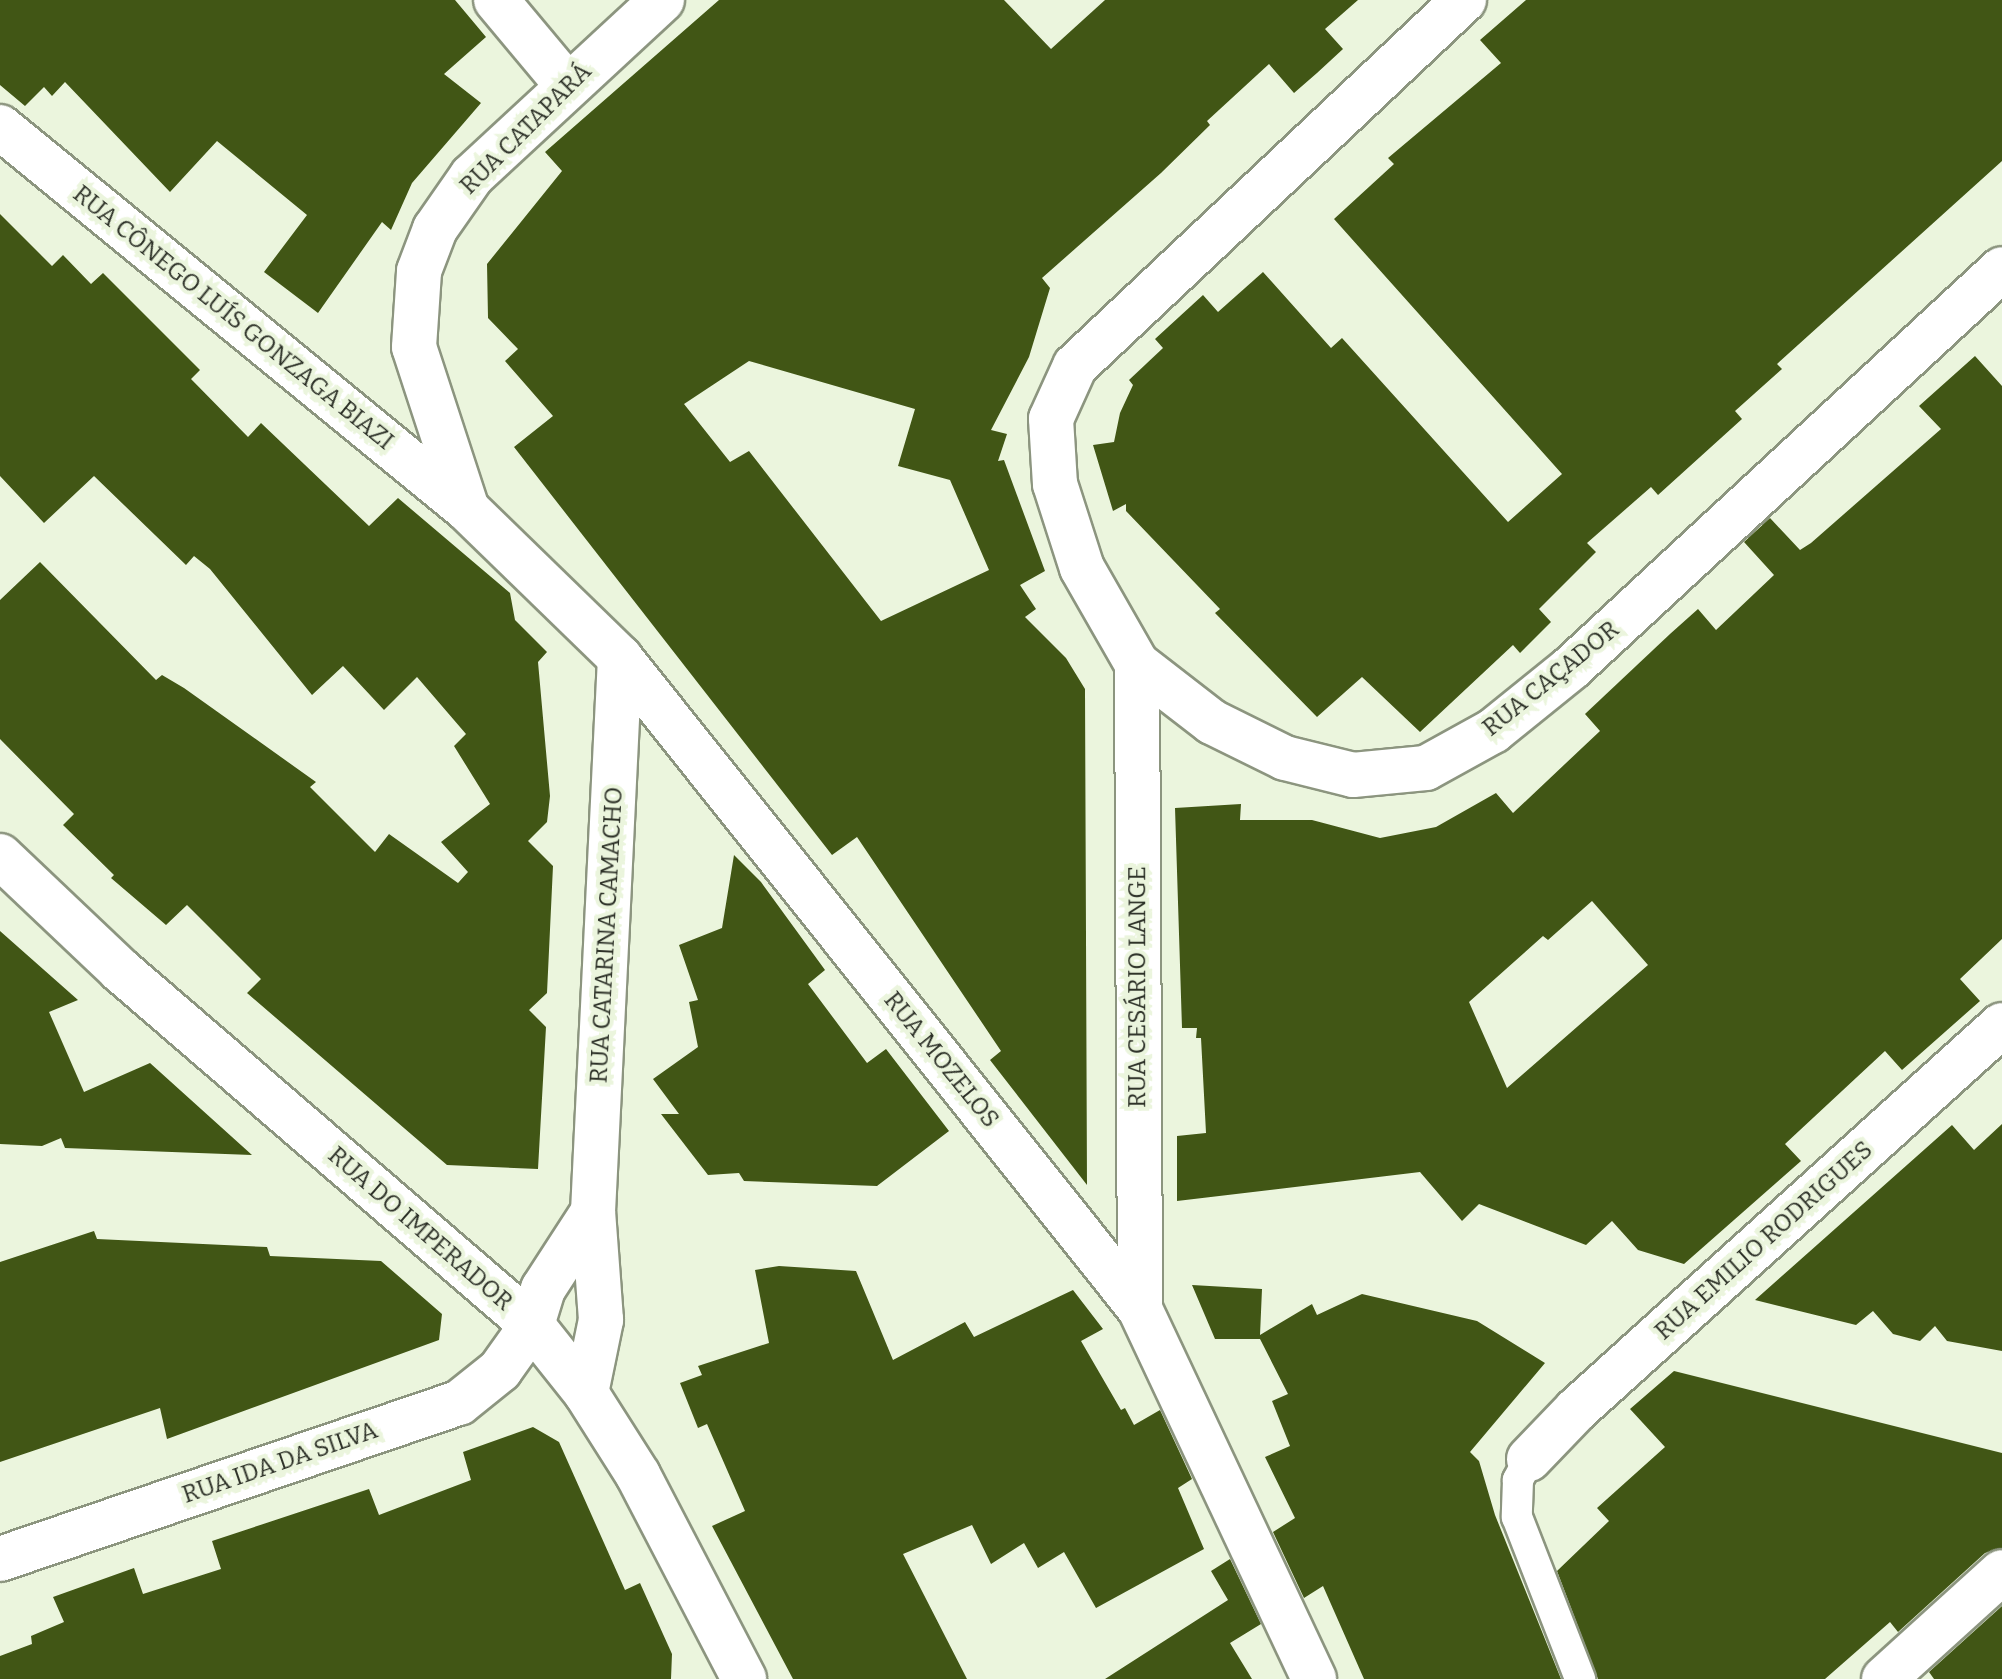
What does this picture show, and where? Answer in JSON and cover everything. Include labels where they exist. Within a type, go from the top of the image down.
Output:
[{"type":"street","points":[[496,0],[568,86]]},
{"type":"street","name":"RUA CATAPARÁ","points":[[467,509],[414,347],[419,271],[435,229],[472,176],[662,0]]},
{"type":"street","name":"RUA CAÇADOR","points":[[1464,0],[1075,366],[1051,419],[1055,484],[1082,568],[1137,664],[1212,722],[1285,758],[1353,775],[1426,768],[1493,731],[1571,668],[2002,269]]},
{"type":"street","name":"RUA CÔNEGO LUÍS GONZAGA BIAZI","points":[[0,127],[467,509]]},
{"type":"street","name":"RUA MOZELOS","points":[[467,509],[620,658],[1140,1309],[1314,1679]]},
{"type":"street","name":"RUA CATARINA CAMACHO","points":[[586,1393],[601,1320],[593,1212],[620,658]]},
{"type":"street","name":"RUA CESÁRIO LANGE","points":[[1137,664],[1140,1309]]},
{"type":"street","name":"RUA DO IMPERADOR","points":[[0,856],[120,970],[532,1325],[586,1393],[638,1475],[744,1679]]},
{"type":"street","name":"RUA EMILIO RODRIGUES","points":[[1529,1459],[1576,1410],[2002,1025]]},
{"type":"street","points":[[532,1325],[543,1289],[593,1212]]},
{"type":"street","name":"RUA IDA DA SILVA","points":[[0,1559],[459,1403],[500,1370],[532,1325]]},
{"type":"street","points":[[1884,1679],[2002,1572]]},
{"type":"lane","points":[[1529,1459],[1518,1480],[1517,1517],[1580,1679]]},
{"type":"building","points":[[0,0],[455,0],[486,37],[444,74],[481,103],[412,183],[391,230],[382,222],[318,313],[264,272],[307,215],[217,141],[170,192],[65,82],[52,96],[44,87],[25,106],[0,85]]},
{"type":"building","points":[[719,0],[1004,0],[1051,49],[1105,0],[1358,0],[1325,29],[1343,49],[1317,73],[1294,93],[1269,64],[1207,121],[1210,125],[1161,173],[1042,278],[1050,288],[1029,357],[991,430],[1007,434],[998,461],[1004,460],[1045,571],[1020,585],[1036,609],[1025,617],[1066,658],[1085,689],[1087,1185],[990,1060],[1001,1051],[857,837],[832,855],[514,447],[553,416],[505,361],[518,349],[488,318],[487,264],[562,171],[545,152]],"holes":[[[749,361],[915,409],[898,466],[950,480],[989,570],[881,621],[749,451],[730,462],[684,404]]]},
{"type":"building","points":[[1526,0],[2002,0],[2002,161],[1777,364],[1782,369],[1735,411],[1742,419],[1658,495],[1651,487],[1587,543],[1596,552],[1539,609],[1551,622],[1520,653],[1513,645],[1420,732],[1362,677],[1317,717],[1215,613],[1220,609],[1126,511],[1126,504],[1113,511],[1093,445],[1114,442],[1120,413],[1133,385],[1129,380],[1163,348],[1155,339],[1203,295],[1218,312],[1263,272],[1331,348],[1342,338],[1508,522],[1562,474],[1334,219],[1394,164],[1388,158],[1501,63],[1480,40]]},
{"type":"building","points":[[0,214],[52,266],[63,255],[91,284],[103,273],[200,370],[191,379],[248,437],[261,423],[369,526],[398,498],[510,593],[515,620],[547,652],[538,662],[550,796],[547,822],[528,841],[553,866],[547,993],[529,1010],[546,1027],[538,1169],[447,1165],[247,993],[261,979],[187,905],[166,925],[111,878],[114,875],[63,825],[74,814],[0,739],[0,600],[40,562],[156,680],[162,675],[184,688],[316,782],[310,787],[375,852],[389,834],[458,883],[468,872],[441,842],[490,804],[454,746],[466,734],[417,677],[384,710],[343,666],[312,695],[210,569],[194,556],[186,565],[94,476],[44,523],[0,476]]},
{"type":"building","points":[[1975,356],[2002,386],[2002,939],[1960,979],[1980,1001],[1902,1070],[1885,1051],[1785,1144],[1801,1161],[1684,1264],[1638,1250],[1612,1221],[1586,1245],[1479,1204],[1462,1221],[1420,1172],[1177,1201],[1177,1136],[1206,1133],[1201,1038],[1196,1038],[1197,1028],[1182,1028],[1175,808],[1241,804],[1240,820],[1312,820],[1380,838],[1436,827],[1496,793],[1513,813],[1600,731],[1585,714],[1670,634],[1698,609],[1716,630],[1774,575],[1744,542],[1770,518],[1800,550],[1941,429],[1919,406]],"holes":[[[1592,901],[1648,965],[1507,1088],[1469,1002],[1543,936],[1548,940]]]},
{"type":"building","points":[[734,855],[761,882],[825,970],[808,984],[867,1063],[886,1049],[949,1131],[877,1186],[744,1181],[739,1173],[708,1175],[661,1114],[679,1114],[653,1079],[698,1047],[689,1002],[698,1000],[679,945],[722,928]]},
{"type":"building","points":[[0,931],[78,1000],[49,1012],[84,1092],[150,1063],[252,1155],[65,1148],[61,1138],[42,1146],[0,1144]]},
{"type":"building","points":[[2002,1124],[2002,1351],[1947,1341],[1935,1326],[1920,1341],[1893,1334],[1873,1311],[1856,1325],[1755,1300],[1952,1125],[1974,1150]]},
{"type":"building","points":[[94,1231],[97,1239],[267,1247],[270,1256],[381,1261],[442,1314],[439,1340],[167,1439],[160,1408],[0,1462],[0,1262]]},
{"type":"building","points":[[779,1266],[856,1271],[893,1360],[965,1322],[974,1337],[1073,1290],[1103,1329],[1081,1341],[1121,1410],[1125,1408],[1134,1425],[1160,1410],[1192,1479],[1178,1488],[1204,1549],[1096,1608],[1064,1552],[1038,1568],[1024,1543],[991,1564],[972,1525],[903,1554],[967,1679],[793,1679],[712,1526],[745,1511],[707,1424],[698,1428],[680,1383],[702,1375],[698,1366],[769,1343],[755,1270]]},
{"type":"building","points":[[1192,1285],[1262,1289],[1260,1335],[1312,1304],[1317,1315],[1362,1294],[1477,1321],[1545,1363],[1470,1452],[1479,1461],[1495,1515],[1561,1679],[1364,1679],[1323,1586],[1304,1598],[1273,1532],[1295,1518],[1265,1457],[1290,1446],[1272,1401],[1288,1394],[1260,1339],[1215,1339]]},
{"type":"building","points":[[1674,1371],[2002,1453],[2002,1548],[1985,1553],[1898,1632],[1890,1622],[1825,1679],[1598,1679],[1557,1571],[1609,1521],[1597,1508],[1665,1447],[1630,1409]]},
{"type":"building","points":[[533,1427],[559,1442],[625,1590],[640,1583],[672,1654],[671,1679],[0,1679],[0,1656],[32,1644],[31,1636],[64,1622],[53,1597],[134,1568],[143,1594],[221,1569],[212,1541],[369,1489],[379,1515],[471,1480],[463,1452]]},
{"type":"building","points":[[1230,1559],[1261,1624],[1230,1643],[1252,1679],[1105,1679],[1228,1600],[1211,1571]]},
{"type":"building","points":[[2002,1606],[2002,1679],[1934,1679],[1929,1672]]}]
